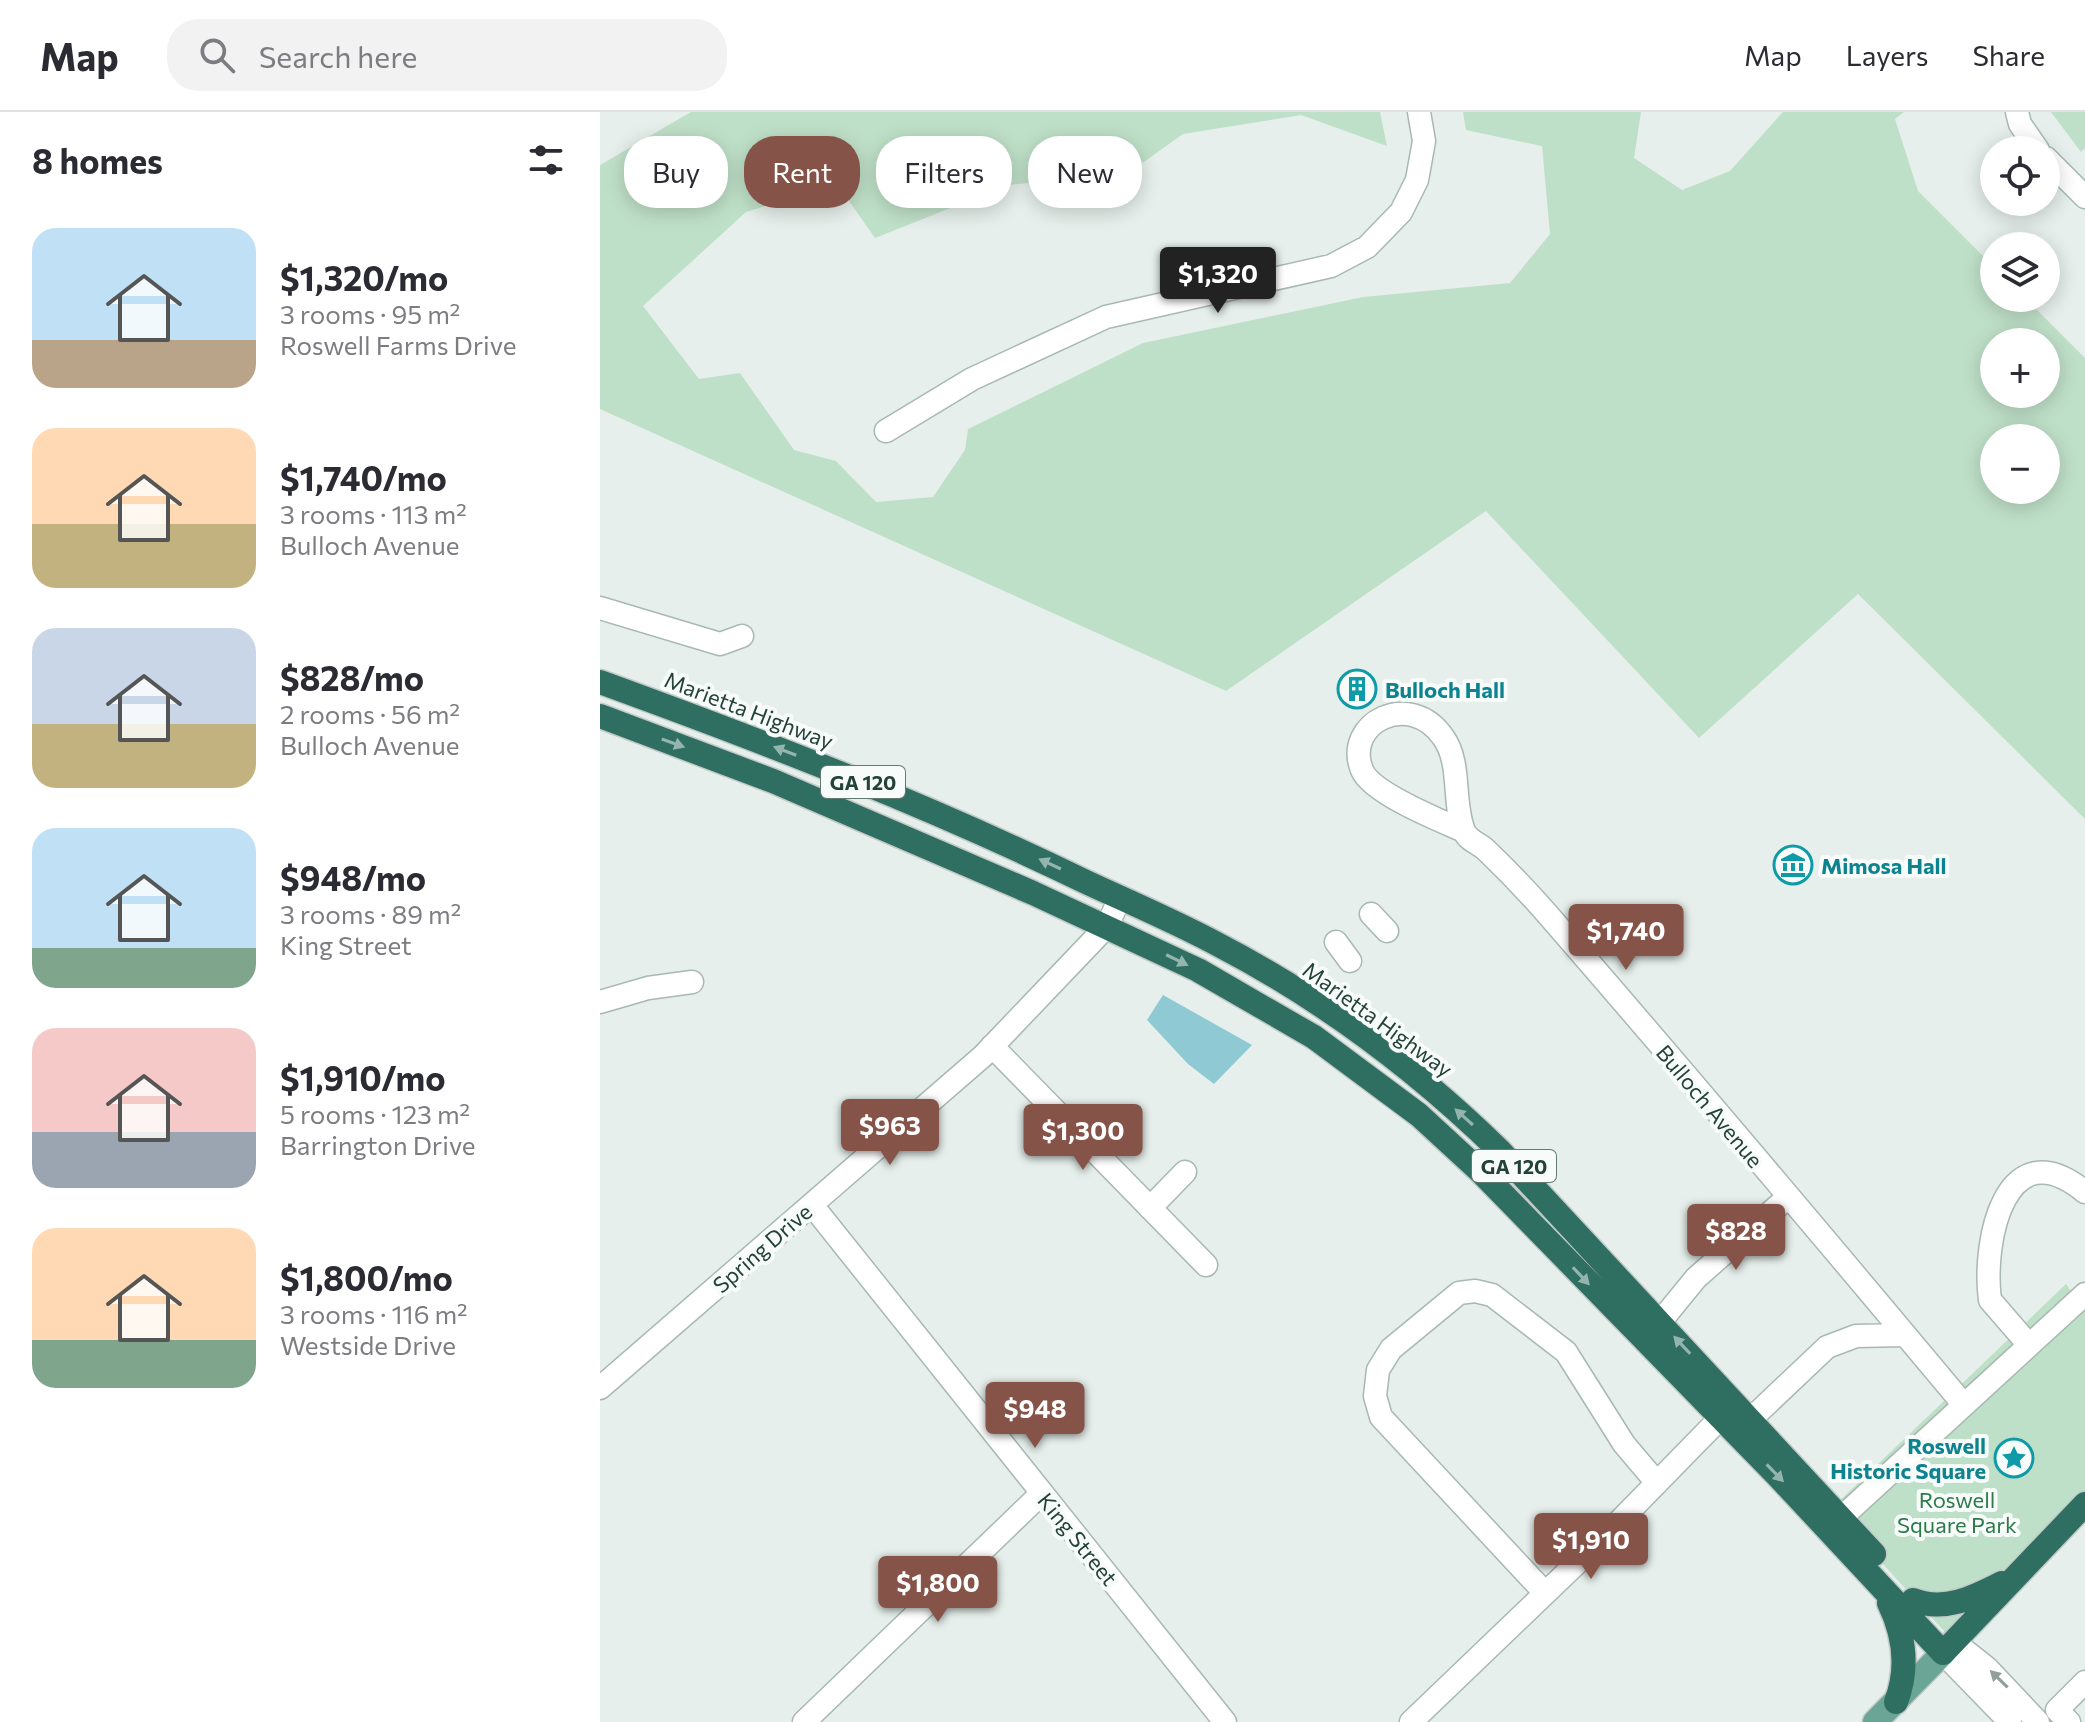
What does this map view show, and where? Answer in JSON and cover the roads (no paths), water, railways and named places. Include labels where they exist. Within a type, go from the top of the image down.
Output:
[{"type":"highway","name":"Marietta Highway","points":[[600,682],[867,784],[1120,898],[1259,967],[1344,1021],[1399,1062],[1499,1150],[1660,1322],[1874,1577],[1948,1647]]},
{"type":"highway","name":"Marietta Highway","points":[[600,716],[831,804],[1107,926],[1281,1015],[1419,1115],[1736,1413],[1841,1518],[1913,1600],[1948,1647]]},
{"type":"highway","points":[[1948,1647],[2085,1504]]},
{"type":"highway","points":[[1874,1577],[1900,1629],[1905,1664],[1896,1702]]},
{"type":"highway","points":[[1913,1600],[1938,1606],[1980,1594],[2014,1577]]},
{"type":"main road","points":[[1875,1722],[1948,1647]]},
{"type":"street","points":[[886,431],[972,379],[1106,317],[1331,266],[1367,247],[1401,212],[1417,180],[1424,141],[1419,112]]},
{"type":"street","points":[[2017,112],[2020,124],[2028,136]]},
{"type":"street","points":[[2060,172],[2085,197]]},
{"type":"street","points":[[600,608],[720,644],[742,636]]},
{"type":"street","name":"Bulloch Avenue","points":[[1464,831],[1455,772],[1446,740],[1417,713],[1395,713],[1378,720],[1366,732],[1359,746],[1359,762],[1364,776],[1434,819],[1464,831],[1548,915],[1964,1405]]},
{"type":"street","name":"Spring Drive","points":[[600,1388],[992,1046],[1107,926],[1120,898]]},
{"type":"street","points":[[1371,914],[1387,931]]},
{"type":"street","points":[[1336,942],[1350,961]]},
{"type":"street","points":[[600,1002],[648,988],[692,982]]},
{"type":"street","points":[[992,1046],[1206,1265]]},
{"type":"street","points":[[2029,1345],[1990,1300],[1991,1246],[2003,1205],[2023,1175],[2034,1171],[2062,1175],[2085,1192]]},
{"type":"street","points":[[1150,1208],[1185,1172]]},
{"type":"street","points":[[1660,1322],[1696,1278],[1788,1197]]},
{"type":"street","name":"King Street","points":[[812,1205],[1225,1722]]},
{"type":"street","points":[[1545,1593],[1381,1417],[1375,1396],[1378,1370],[1408,1331],[1459,1293],[1475,1291],[1492,1295],[1566,1352],[1624,1444],[1657,1483]]},
{"type":"street","points":[[1841,1518],[2029,1345],[2081,1305]]},
{"type":"street","points":[[1411,1722],[1657,1483],[1736,1413],[1827,1347],[1856,1336],[1904,1335]]},
{"type":"street","points":[[804,1722],[1041,1494]]},
{"type":"street","points":[[1948,1647],[1987,1668],[2046,1718],[2085,1682]]},
{"type":"street","points":[[1948,1647],[2010,1722]]},
{"type":"water","points":[[1163,995],[1252,1045],[1214,1084],[1188,1064],[1147,1020]]},
{"type":"place","name":"Bulloch Hall","points":[[1357,689]]},
{"type":"place","name":"Mimosa Hall","points":[[1793,865]]},
{"type":"place","name":"Roswell Historic Square","points":[[2014,1458]]},
{"type":"park label","name":"Roswell Square Park","points":[[1957,1512]]}]
